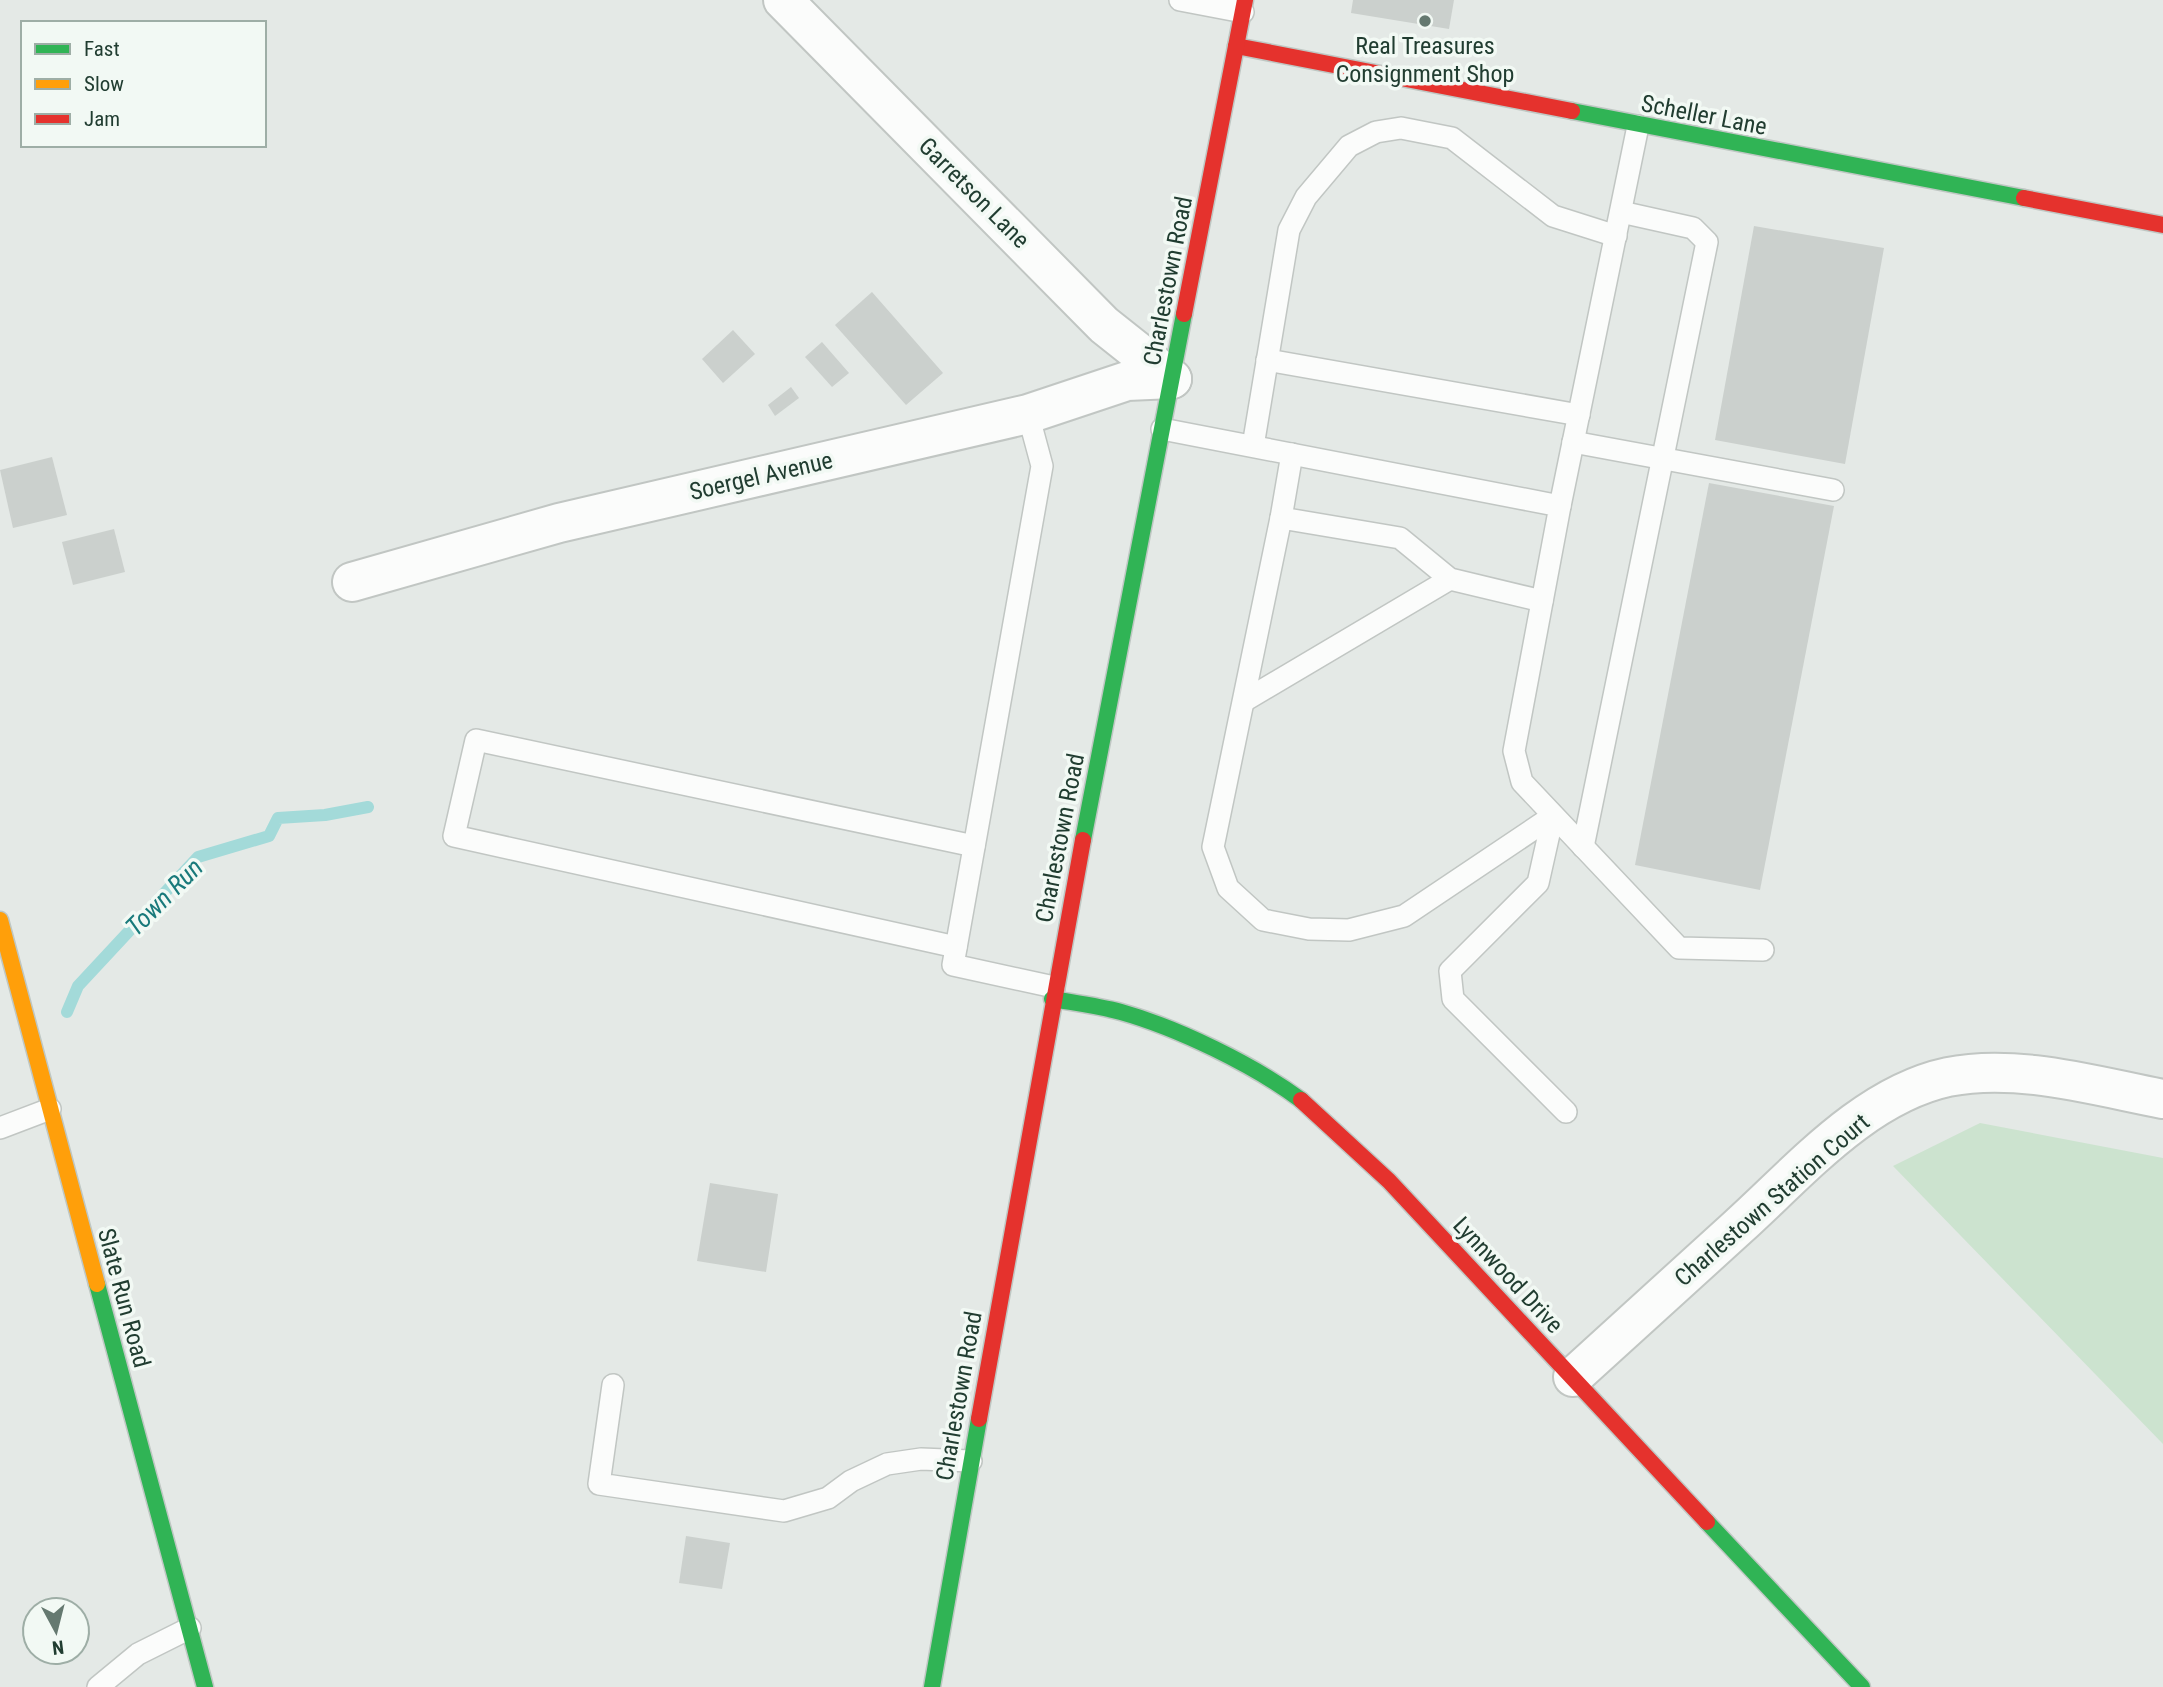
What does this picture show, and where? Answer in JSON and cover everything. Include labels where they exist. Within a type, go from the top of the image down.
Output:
[{"type":"street","name":"Garretson Lane","points":[[783,0],[1104,325],[1172,379]]},
{"type":"street","name":"Charlestown Road","points":[[932,1687],[1053,993],[1244,6]]},
{"type":"street","name":"Scheller Lane","points":[[1237,46],[1638,126],[2163,225]]},
{"type":"street","name":"Soergel Avenue","points":[[352,582],[559,523],[1028,414],[1127,381],[1172,379]]},
{"type":"street","name":"Slate Run Road","points":[[0,920],[205,1687]]},
{"type":"street","name":"Lynnwood Drive","points":[[1053,993],[1122,1012],[1200,1043],[1275,1081],[1314,1110],[1389,1181],[1862,1687]]},
{"type":"street","name":"Charlestown Station Court","points":[[1573,1377],[1821,1152],[1881,1106],[1914,1087],[1948,1077],[1984,1073],[2062,1080],[2163,1099]]},
{"type":"lane","points":[[1180,0],[1244,6]]},
{"type":"lane","points":[[1638,126],[1560,506],[1514,751],[1522,782],[1679,948],[1763,950]]},
{"type":"lane","points":[[1252,446],[1289,230],[1306,197],[1349,146],[1376,132],[1401,128],[1452,138],[1553,216],[1615,236]]},
{"type":"lane","points":[[1583,847],[1707,242],[1693,228],[1620,212]]},
{"type":"lane","points":[[1267,360],[1579,415]]},
{"type":"lane","points":[[1028,414],[1042,466],[953,965],[1053,993]]},
{"type":"lane","points":[[1162,429],[1560,506]]},
{"type":"lane","points":[[1573,442],[1833,490]]},
{"type":"lane","points":[[1292,454],[1213,847],[1228,888],[1263,920],[1309,929],[1349,930],[1404,916],[1553,816]]},
{"type":"lane","points":[[1281,518],[1400,538],[1450,579],[1542,601]]},
{"type":"lane","points":[[1244,701],[1450,579]]},
{"type":"lane","points":[[956,947],[454,836],[476,740],[974,846]]},
{"type":"lane","points":[[1553,816],[1538,883],[1450,971],[1453,999],[1566,1112]]},
{"type":"lane","points":[[0,1128],[50,1109]]},
{"type":"lane","points":[[613,1385],[599,1484],[784,1511],[828,1498],[851,1482],[887,1464],[921,1459],[971,1461]]},
{"type":"lane","points":[[98,1687],[138,1654],[190,1628]]},
{"type":"green space","points":[[1980,1123],[2163,1158],[2163,1444],[1893,1166]]},
{"type":"building","name":"Real Treasures Consignment Shop","points":[[1353,0],[1454,0],[1449,29],[1351,13]]},
{"type":"building","points":[[1754,226],[1884,248],[1845,464],[1715,440]]},
{"type":"building","points":[[872,292],[943,373],[906,405],[835,325]]},
{"type":"building","points":[[733,330],[755,354],[723,383],[702,359]]},
{"type":"building","points":[[822,342],[849,373],[832,387],[805,357]]},
{"type":"building","points":[[791,387],[799,398],[775,416],[768,405]]},
{"type":"building","points":[[52,457],[67,515],[13,528],[0,470]]},
{"type":"building","points":[[1709,483],[1834,506],[1760,890],[1635,865]]},
{"type":"building","points":[[114,529],[125,572],[73,585],[62,542]]},
{"type":"building","points":[[710,1183],[778,1194],[766,1272],[697,1261]]},
{"type":"building","points":[[686,1536],[730,1543],[722,1589],[679,1583]]},
{"type":"waterway","name":"Town Run","points":[[67,1012],[78,986],[198,857],[269,836],[278,818],[325,815],[368,807]]},
{"type":"traffic: fast","points":[[1572,111],[2024,198]]},
{"type":"traffic: fast","points":[[1083,840],[1184,314]]},
{"type":"traffic: fast","points":[[1052,999],[1113,1010],[1167,1028],[1238,1061],[1301,1100]]},
{"type":"traffic: fast","points":[[97,1284],[205,1687]]},
{"type":"traffic: fast","points":[[932,1687],[979,1419]]},
{"type":"traffic: fast","points":[[1707,1522],[1862,1687]]},
{"type":"traffic: slow","points":[[0,920],[97,1284]]},
{"type":"traffic: jam","points":[[1184,314],[1245,0]]},
{"type":"traffic: jam","points":[[1236,46],[1572,111]]},
{"type":"traffic: jam","points":[[2024,198],[2163,225]]},
{"type":"traffic: jam","points":[[979,1419],[1083,840]]},
{"type":"traffic: jam","points":[[1301,1100],[1389,1181],[1707,1522]]},
{"type":"place","name":"Real Treasures Consignment Shop","points":[[1425,21]]}]
